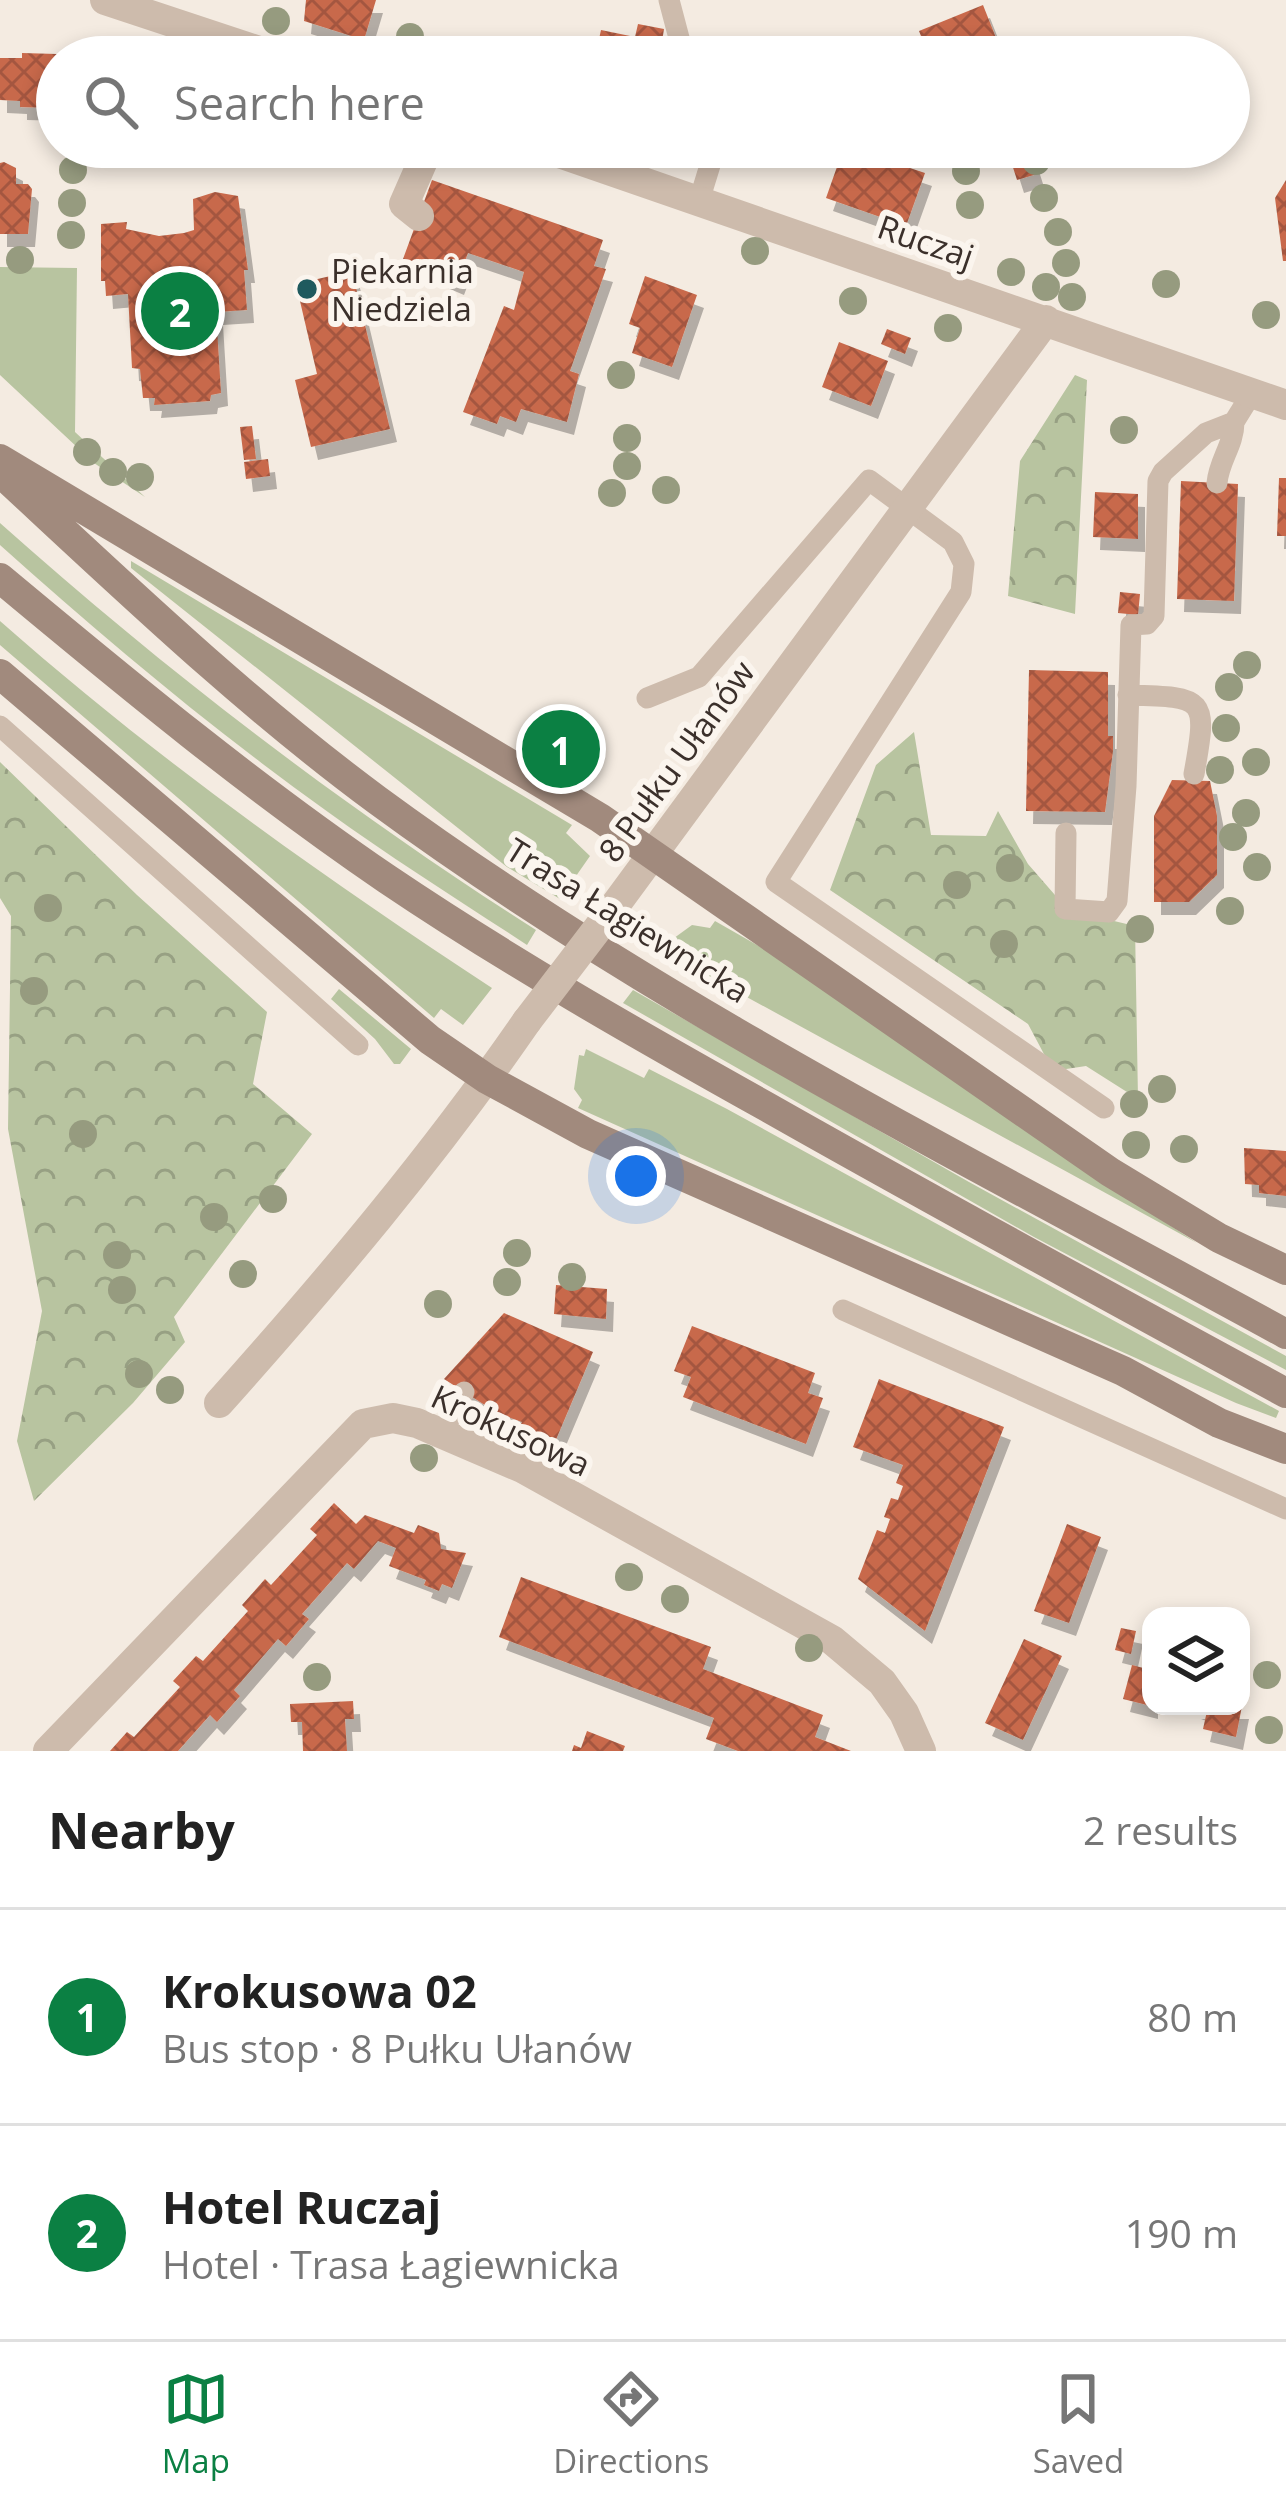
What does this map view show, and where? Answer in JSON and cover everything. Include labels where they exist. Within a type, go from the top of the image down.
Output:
[{"type":"main road","points":[[0,458],[653,853],[1110,1172],[1220,1238],[1286,1270]]},
{"type":"main road","name":"Trasa Łagiewnicka","points":[[0,472],[232,682],[374,798],[449,851],[539,911],[780,1055],[1286,1334]]},
{"type":"main road","points":[[0,578],[154,707],[270,796],[467,931],[875,1169],[1286,1393]]},
{"type":"main road","points":[[0,674],[413,1026],[487,1079],[639,1159],[1123,1370],[1219,1423],[1286,1449]]},
{"type":"street","points":[[105,0],[214,36]]},
{"type":"street","points":[[419,216],[404,204],[420,168]]},
{"type":"street","name":"Ruczaj","points":[[602,168],[1286,405]]},
{"type":"street","name":"8 Pułku Ułanów","points":[[219,1403],[337,1271],[487,1079],[1046,320]]},
{"type":"street","name":"Krokusowa","points":[[48,1751],[363,1424],[393,1418],[442,1433],[522,1468],[832,1640],[882,1682],[904,1713],[920,1751]]},
{"type":"lane","points":[[669,0],[678,36]]},
{"type":"lane","points":[[699,202],[709,168]]},
{"type":"lane","points":[[1217,483],[1218,470],[1234,439],[1234,422],[1252,393]]},
{"type":"lane","points":[[1066,833],[1065,909],[1109,912],[1118,901],[1131,625],[1148,625],[1154,616],[1158,481],[1206,433],[1234,422]]},
{"type":"lane","points":[[647,698],[699,677],[869,480],[961,552],[961,592],[776,882],[1104,1108]]},
{"type":"lane","points":[[1128,695],[1184,697],[1196,704],[1202,730],[1194,774]]},
{"type":"lane","points":[[0,726],[358,1045]]},
{"type":"lane","points":[[843,1310],[1286,1509]]},
{"type":"lane","points":[[442,1433],[464,1391]]},
{"type":"green space","points":[[0,267],[77,268],[75,432],[145,497],[94,463],[0,375]]},
{"type":"green space","points":[[1075,375],[1087,380],[1075,614],[1008,596],[1020,461]]},
{"type":"green space","points":[[0,523],[260,737],[536,930],[527,945],[352,829],[201,716],[0,545]]},
{"type":"green space","points":[[131,561],[572,825],[566,833],[590,856],[560,899],[507,867],[131,568]]},
{"type":"green space","points":[[0,621],[239,813],[492,988],[463,1025],[441,1009],[434,1018],[0,645]]},
{"type":"green space","points":[[914,732],[931,835],[986,836],[998,811],[1028,864],[1068,910],[1135,926],[1138,1099],[1086,1066],[1053,1071],[1028,1024],[830,890],[876,765]]},
{"type":"green space","points":[[0,762],[267,1012],[253,1084],[312,1134],[174,1317],[185,1342],[133,1403],[34,1501],[17,1441],[42,1311],[8,1129],[11,916],[0,898]]},
{"type":"green space","points":[[715,921],[801,970],[1012,1121],[1197,1243],[659,949],[692,925],[710,928]]},
{"type":"green space","points":[[339,989],[411,1049],[400,1064],[394,1064],[375,1039],[331,999]]},
{"type":"green space","points":[[633,990],[1286,1356],[1286,1370],[1034,1237],[623,1003]]},
{"type":"green space","points":[[586,1049],[644,1078],[649,1069],[727,1109],[1279,1411],[1276,1418],[578,1108],[582,1100],[574,1089],[579,1055],[584,1056]]},
{"type":"building","points":[[306,0],[376,0],[365,36],[304,21]]},
{"type":"building","points":[[983,5],[995,36],[921,36],[919,31]]},
{"type":"building","points":[[638,24],[664,29],[663,36],[635,36]]},
{"type":"building","points":[[601,30],[630,36],[600,36]]},
{"type":"building","points":[[22,53],[36,53],[36,107],[0,100],[0,58],[22,58]]},
{"type":"building","points":[[0,163],[16,168],[16,184],[32,189],[28,234],[0,234]]},
{"type":"building","points":[[837,168],[910,168],[925,173],[906,226],[826,198]]},
{"type":"building","points":[[1013,168],[1035,168],[1037,174],[1017,180]]},
{"type":"building","points":[[432,180],[603,240],[594,266],[606,269],[570,371],[579,374],[567,422],[521,409],[516,422],[500,416],[497,424],[463,412],[504,306],[514,310],[524,272],[468,253],[457,282],[403,259]]},
{"type":"building","points":[[1286,180],[1286,261],[1283,261],[1275,198]]},
{"type":"building","points":[[215,192],[238,196],[248,270],[244,270],[247,310],[216,312],[221,393],[211,395],[210,401],[154,405],[155,398],[143,398],[140,369],[132,368],[128,294],[106,296],[105,281],[101,281],[101,224],[127,222],[126,229],[159,236],[184,233],[194,230],[193,199]]},
{"type":"building","points":[[352,271],[390,429],[311,447],[295,380],[317,374],[296,284]]},
{"type":"building","points":[[645,276],[697,295],[672,367],[632,353],[640,328],[629,324]]},
{"type":"building","points":[[887,329],[911,338],[905,354],[881,344]]},
{"type":"building","points":[[839,342],[888,361],[871,406],[822,387]]},
{"type":"building","points":[[252,426],[256,459],[244,460],[240,427]]},
{"type":"building","points":[[268,459],[270,476],[246,479],[244,462]]},
{"type":"building","points":[[1279,478],[1286,478],[1286,536],[1277,536]]},
{"type":"building","points":[[1181,481],[1238,484],[1234,601],[1177,599]]},
{"type":"building","points":[[1095,492],[1138,494],[1138,539],[1093,537]]},
{"type":"building","points":[[1120,592],[1140,594],[1138,615],[1118,613]]},
{"type":"building","points":[[1029,670],[1108,672],[1108,736],[1113,736],[1113,751],[1105,812],[1026,811]]},
{"type":"building","points":[[1172,780],[1210,781],[1217,816],[1217,875],[1189,902],[1154,902],[1154,816]]},
{"type":"building","points":[[1244,1148],[1286,1151],[1286,1196],[1259,1193],[1259,1185],[1245,1184]]},
{"type":"building","points":[[556,1285],[607,1289],[606,1319],[554,1314]]},
{"type":"building","points":[[504,1313],[593,1352],[555,1442],[519,1428],[522,1422],[485,1414],[488,1407],[444,1379]]},
{"type":"building","points":[[692,1326],[815,1373],[808,1393],[823,1398],[806,1444],[683,1397],[691,1377],[674,1371]]},
{"type":"building","points":[[879,1379],[1004,1427],[925,1631],[858,1579],[877,1530],[885,1533],[890,1519],[884,1517],[891,1498],[898,1500],[903,1486],[896,1483],[903,1465],[853,1447]]},
{"type":"building","points":[[334,1503],[356,1524],[365,1515],[414,1533],[418,1525],[439,1533],[441,1549],[466,1553],[452,1588],[442,1584],[439,1591],[424,1585],[426,1580],[389,1566],[396,1548],[378,1541],[354,1569],[347,1563],[302,1614],[309,1619],[286,1646],[278,1639],[234,1690],[240,1696],[217,1722],[210,1715],[178,1751],[110,1751],[127,1732],[134,1737],[180,1687],[173,1681],[196,1656],[203,1661],[248,1611],[242,1605],[265,1579],[271,1585],[317,1535],[310,1529]]},
{"type":"building","points":[[1067,1524],[1101,1537],[1069,1623],[1034,1611]]},
{"type":"building","points":[[521,1577],[711,1647],[703,1669],[823,1715],[815,1737],[851,1751],[738,1751],[706,1739],[714,1718],[499,1637]]},
{"type":"building","points":[[1121,1628],[1136,1631],[1131,1654],[1115,1650]]},
{"type":"building","points":[[1024,1639],[1062,1656],[1023,1740],[985,1723]]},
{"type":"building","points":[[1132,1665],[1142,1668],[1142,1704],[1123,1699]]},
{"type":"building","points":[[353,1701],[354,1719],[345,1719],[347,1751],[303,1751],[302,1722],[291,1722],[290,1704]]},
{"type":"building","points":[[1206,1715],[1240,1715],[1236,1737],[1203,1729]]},
{"type":"building","points":[[587,1731],[625,1746],[623,1751],[572,1751],[574,1745],[581,1748]]},
{"type":"place","name":"Piekarnia Niedziela","points":[[307,289]]},
{"type":"place","name":"Hotel Ruczaj","points":[[180,311]]},
{"type":"place","name":"Krokusowa 02","points":[[561,749]]}]
